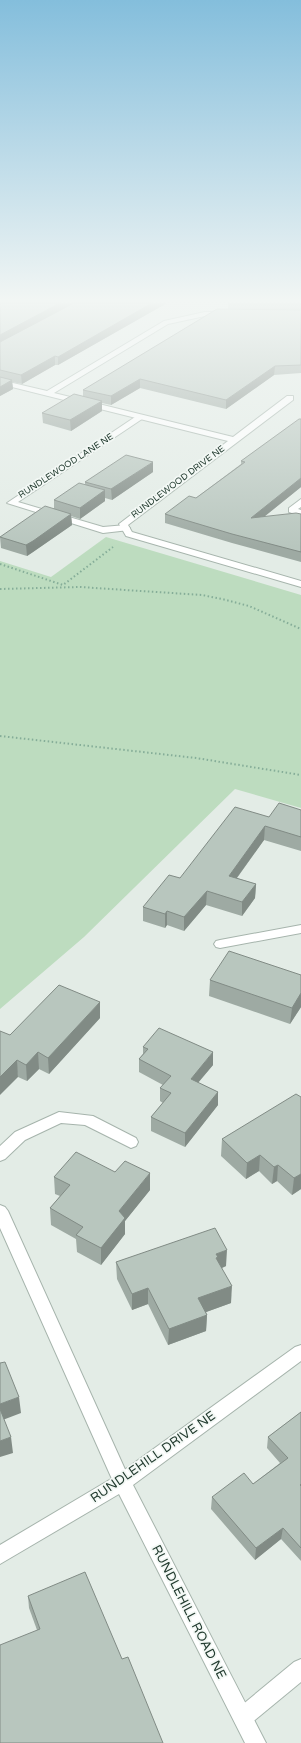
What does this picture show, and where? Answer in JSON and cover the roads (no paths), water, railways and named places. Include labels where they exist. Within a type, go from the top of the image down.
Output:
[{"type":"street","name":"RUNDLEWOOD DRIVE NE","points":[[9,384],[233,440]]},
{"type":"street","points":[[48,394],[64,384]]},
{"type":"street","points":[[233,440],[290,398]]},
{"type":"street","name":"RUNDLEWOOD LANE NE","points":[[127,531],[103,530],[11,503],[141,417]]},
{"type":"street","name":"RUNDLEWOOD DRIVE NE","points":[[233,440],[123,524],[127,531],[301,584]]},
{"type":"street","points":[[301,502],[292,510],[301,513]]},
{"type":"street","points":[[220,944],[301,929]]},
{"type":"street","points":[[0,1154],[20,1136],[59,1116],[88,1120],[131,1142]]},
{"type":"street","name":"RUNDLEHILL ROAD NE","points":[[0,1211],[122,1482],[256,1743]]},
{"type":"street","name":"RUNDLEHILL DRIVE NE","points":[[0,1555],[122,1482],[301,1352]]},
{"type":"street","points":[[243,1717],[301,1669]]}]
